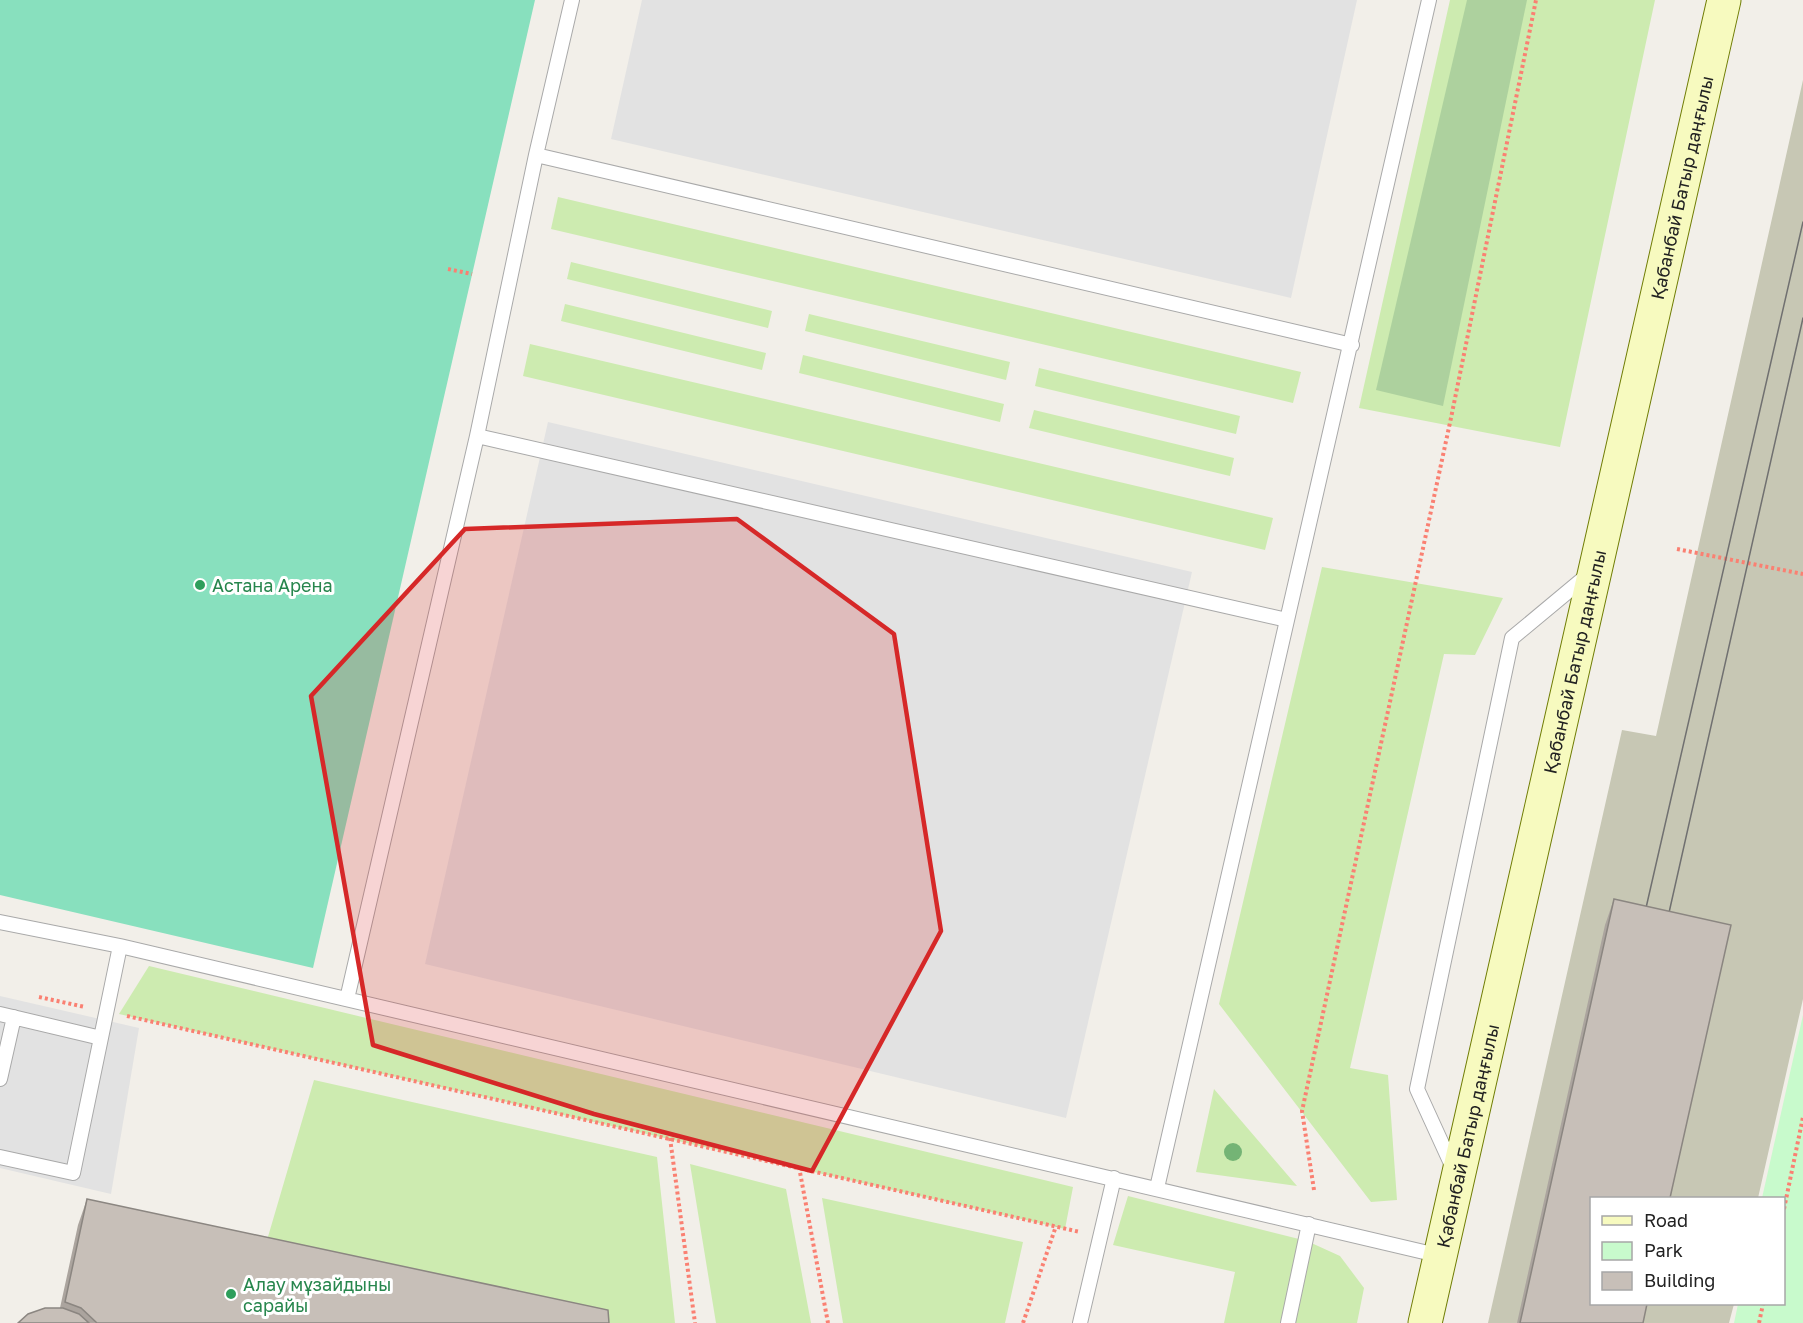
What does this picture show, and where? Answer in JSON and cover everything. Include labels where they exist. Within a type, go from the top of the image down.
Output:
[{"type":"main road","name":"Қабанбай Батыр даңғылы","points":[[1425,1323],[1724,0]]},
{"type":"lane","points":[[347,999],[477,436],[536,155],[572,0]]},
{"type":"lane","points":[[1157,1188],[1352,345],[1429,0]]},
{"type":"lane","points":[[536,155],[1352,345]]},
{"type":"lane","points":[[477,436],[1287,620]]},
{"type":"lane","points":[[1458,1179],[1417,1089],[1512,638],[1595,569]]},
{"type":"lane","points":[[0,922],[120,946],[1440,1256]]},
{"type":"lane","points":[[0,1157],[73,1173],[120,946]]},
{"type":"lane","points":[[0,1014],[101,1038]]},
{"type":"lane","points":[[0,1079],[14,1017]]},
{"type":"lane","points":[[1080,1323],[1114,1178]]},
{"type":"lane","points":[[1288,1323],[1309,1224]]},
{"type":"path","points":[[1314,1190],[1302,1111],[1451,418],[1536,0]]},
{"type":"path","points":[[448,269],[472,274]]},
{"type":"path","points":[[1677,549],[1803,574]]},
{"type":"path","points":[[32,995],[1101,1237]]},
{"type":"path","points":[[1785,1204],[1803,1117]]},
{"type":"path","points":[[670,1138],[695,1323]]},
{"type":"path","points":[[799,1167],[828,1323]]},
{"type":"path","points":[[1023,1323],[1056,1226]]},
{"type":"path","points":[[1759,1323],[1763,1305]]},
{"type":"highlighted area","points":[[737,519],[894,634],[941,931],[812,1171],[594,1114],[373,1045],[311,696],[465,529]]},
{"type":"shaded area","points":[[642,0],[1357,0],[1291,298],[611,139]]},
{"type":"shaded area","points":[[1803,80],[1803,999],[1758,1197],[1590,1197],[1590,1305],[1734,1305],[1729,1323],[1488,1323],[1622,730],[1656,736]]},
{"type":"shaded area","points":[[548,422],[1192,572],[1066,1118],[425,964]]},
{"type":"shaded area","points":[[0,996],[139,1028],[111,1194],[0,1168]]},
{"type":"green space","name":"Астана Арена","points":[[0,0],[535,0],[313,968],[0,895]]},
{"type":"green space","points":[[1450,0],[1655,0],[1560,447],[1359,408]]},
{"type":"green space","points":[[1467,0],[1527,0],[1443,406],[1376,390]]},
{"type":"green space","points":[[558,197],[1301,372],[1293,403],[551,229]]},
{"type":"green space","points":[[571,262],[772,311],[768,328],[567,279]]},
{"type":"green space","points":[[565,304],[766,353],[762,370],[561,321]]},
{"type":"green space","points":[[809,314],[1010,362],[1006,380],[805,331]]},
{"type":"green space","points":[[530,344],[1273,518],[1265,550],[523,376]]},
{"type":"green space","points":[[803,355],[1004,404],[1000,422],[799,373]]},
{"type":"green space","points":[[1039,368],[1240,416],[1236,434],[1035,386]]},
{"type":"green space","points":[[1034,410],[1234,458],[1230,476],[1029,428]]},
{"type":"green space","points":[[1322,567],[1503,598],[1475,655],[1444,654],[1350,1068],[1388,1075],[1397,1200],[1371,1202],[1219,1004]]},
{"type":"green space","points":[[149,966],[1073,1187],[1065,1229],[119,1014]]},
{"type":"green space","points":[[1803,1015],[1803,1323],[1734,1323],[1738,1305],[1785,1305],[1785,1197],[1762,1197]]},
{"type":"green space","points":[[314,1080],[657,1157],[675,1323],[538,1323],[260,1264]]},
{"type":"green space","points":[[1214,1089],[1297,1186],[1196,1172]]},
{"type":"green space","points":[[690,1164],[786,1189],[811,1323],[716,1323]]},
{"type":"green space","points":[[1128,1196],[1307,1241],[1340,1256],[1364,1288],[1357,1323],[1224,1323],[1235,1272],[1113,1245]]},
{"type":"green space","points":[[822,1198],[1023,1242],[1005,1323],[843,1323]]},
{"type":"building","points":[[1614,899],[1731,925],[1670,1197],[1590,1197],[1590,1305],[1647,1305],[1643,1323],[1520,1323]]},
{"type":"building","name":"Алау мұзайдыны сарайы","points":[[87,1199],[608,1310],[609,1323],[97,1323],[81,1308],[65,1302]]},
{"type":"building","points":[[45,1308],[63,1308],[79,1314],[89,1323],[18,1323],[28,1314]]},
{"type":"tram line","points":[[1643,921],[1803,222]]},
{"type":"tram line","points":[[1666,926],[1803,318]]},
{"type":"place","name":"Астана Арена","points":[[200,585]]},
{"type":"place","name":"Алау мұзайдыны сарайы","points":[[231,1294]]}]
